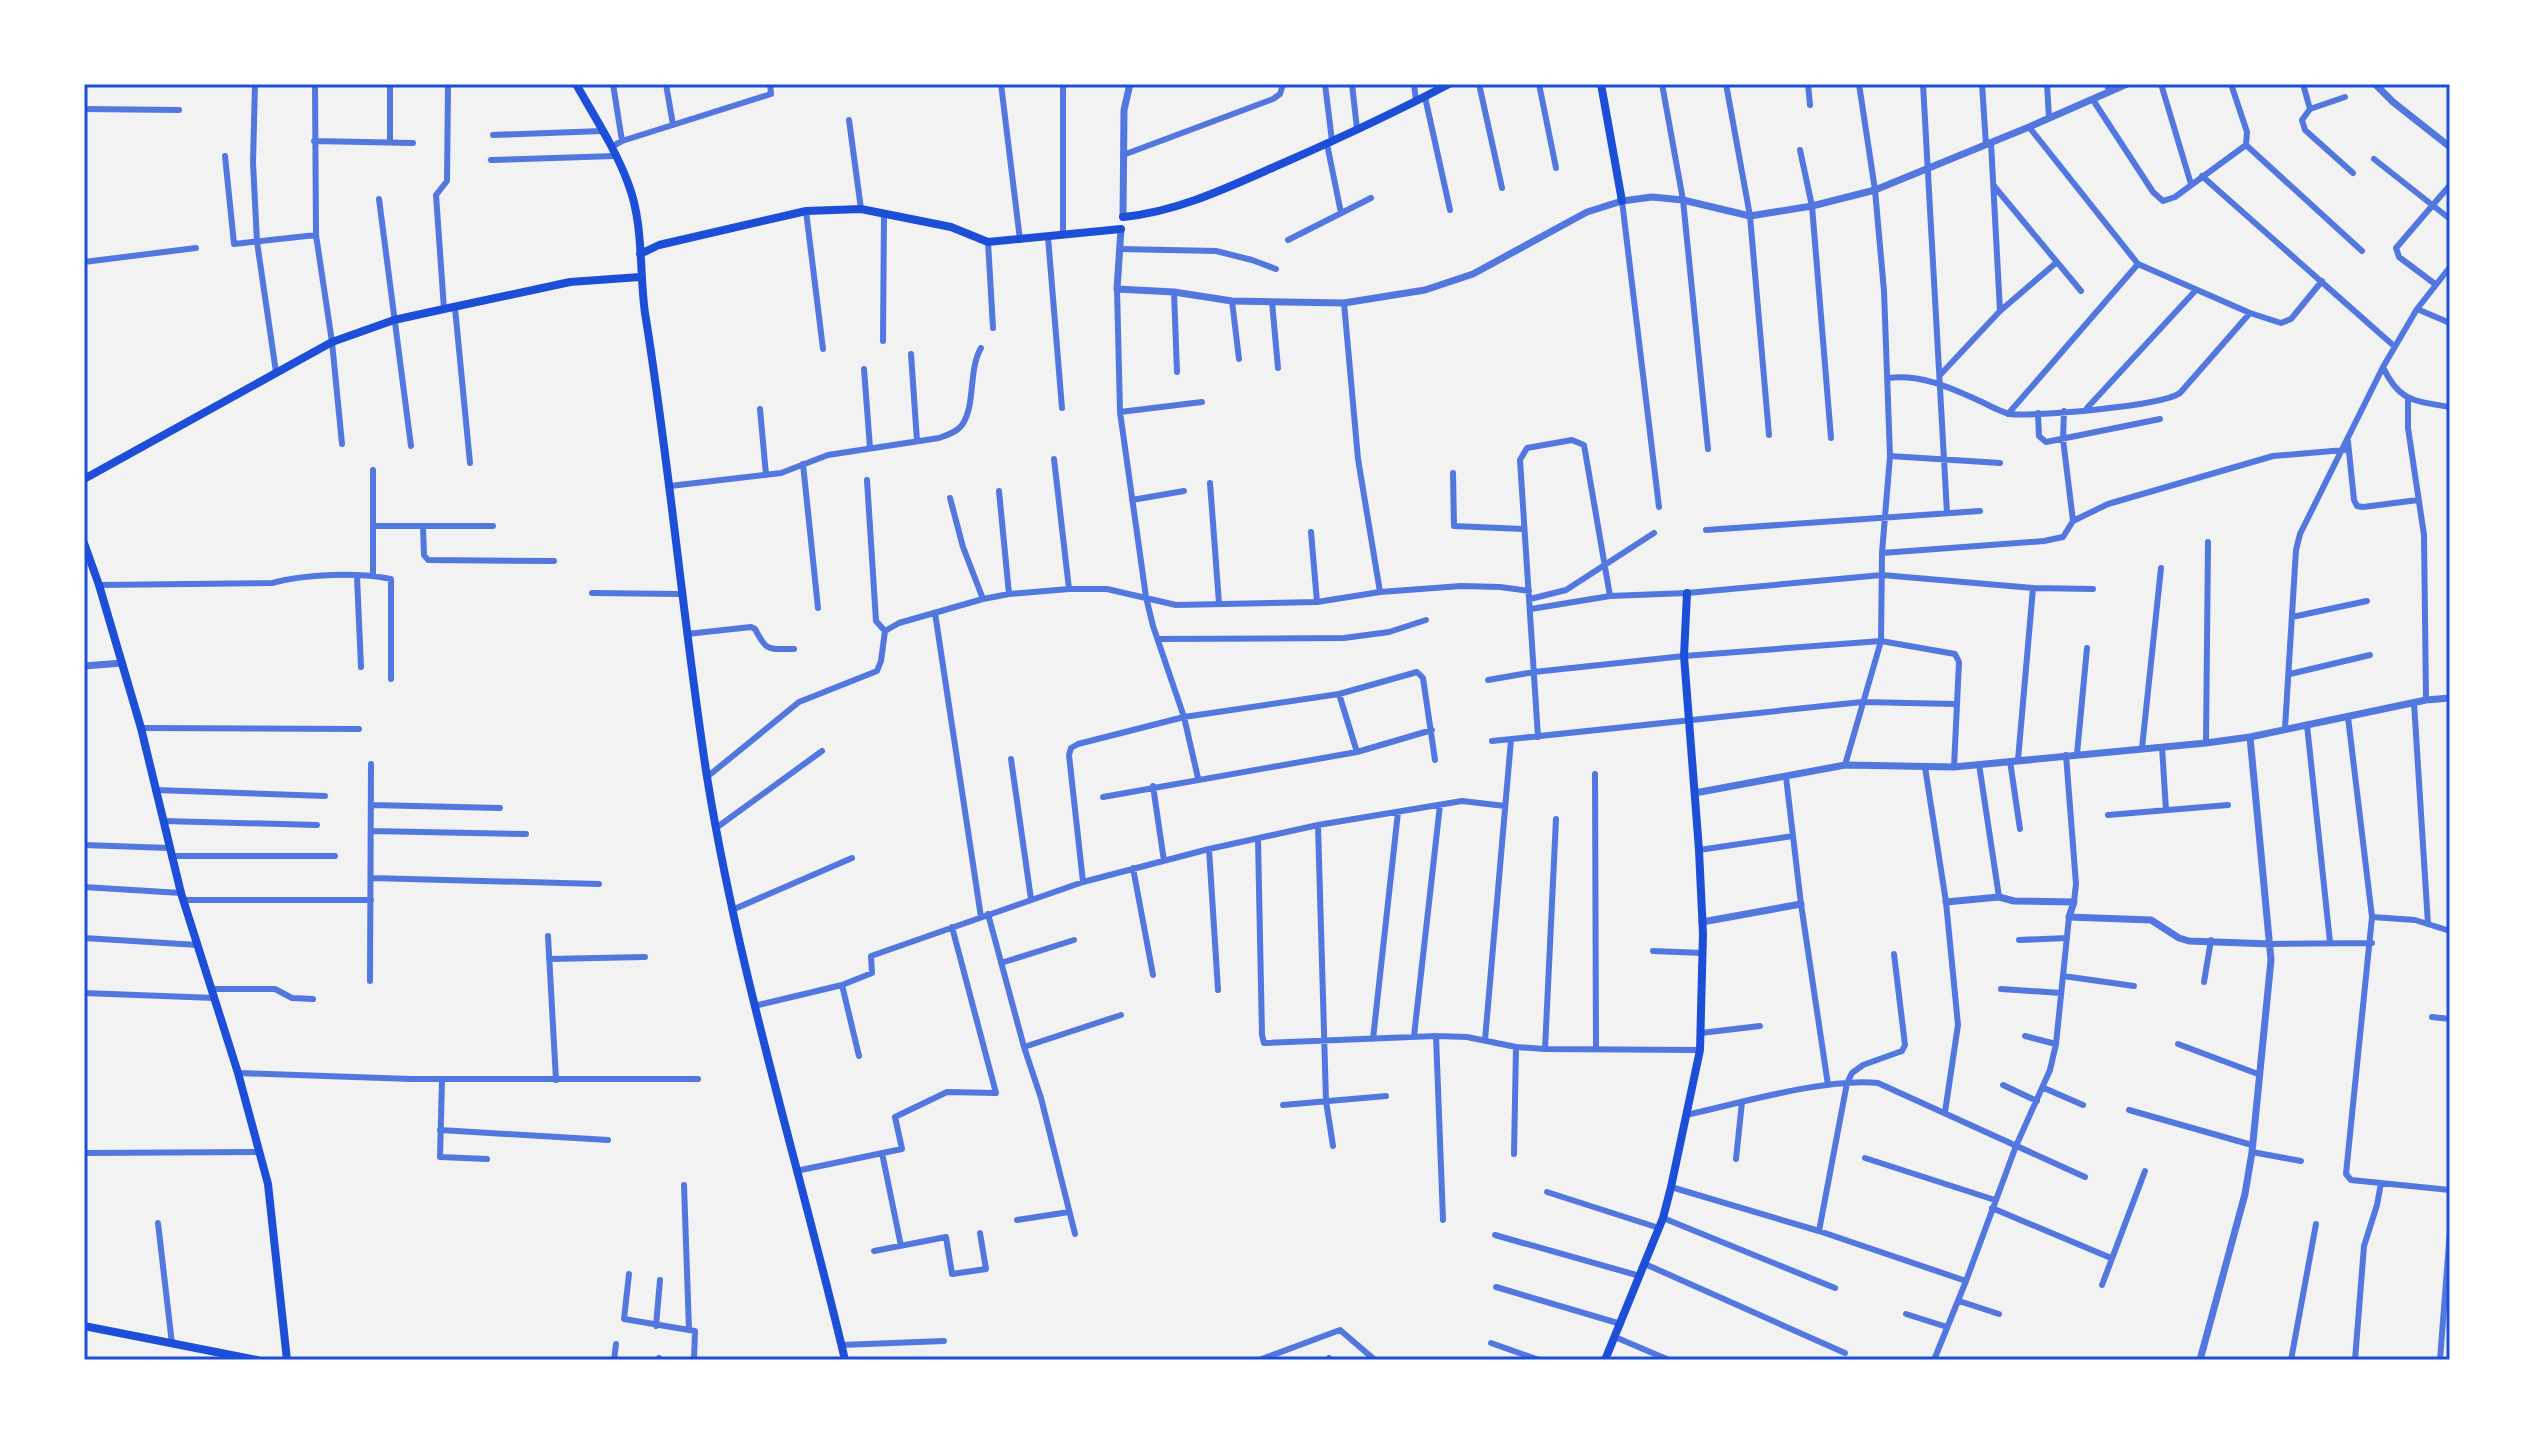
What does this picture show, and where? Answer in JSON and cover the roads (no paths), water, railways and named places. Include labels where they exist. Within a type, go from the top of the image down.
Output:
[{"type":"main road","points":[[576,84],[629,184],[637,216],[640,277],[670,486],[681,594],[716,828],[754,1006],[845,1360]]},
{"type":"main road","points":[[1123,217],[1149,215],[1230,186],[1449,84]]},
{"type":"main road","points":[[1601,84],[1622,201]]},
{"type":"main road","points":[[640,254],[659,245],[806,211],[861,209],[951,227],[988,242],[1121,229]]},
{"type":"main road","points":[[84,479],[332,342],[394,320],[570,282],[640,277]]},
{"type":"main road","points":[[84,543],[141,728],[182,896],[238,1073],[268,1184],[287,1360]]},
{"type":"main road","points":[[1605,1360],[1663,1218],[1700,1050],[1703,953],[1699,850],[1684,656],[1687,593]]},
{"type":"main road","points":[[84,1326],[257,1360]]},
{"type":"street","points":[[255,84],[253,163],[257,242],[276,372]]},
{"type":"street","points":[[315,84],[316,235],[332,342],[342,444]]},
{"type":"street","points":[[390,84],[390,142]]},
{"type":"street","points":[[444,309],[436,195],[447,181],[448,84]]},
{"type":"street","points":[[613,84],[622,141]]},
{"type":"street","points":[[666,84],[673,125]]},
{"type":"street","points":[[491,160],[613,152],[622,141],[771,94],[770,84]]},
{"type":"street","points":[[1001,84],[1020,240]]},
{"type":"street","points":[[1063,84],[1063,235]]},
{"type":"street","points":[[1130,84],[1124,110],[1123,217],[1117,289],[1120,412],[1146,597],[1184,717],[1198,778]]},
{"type":"street","points":[[1123,155],[1273,99],[1280,94],[1283,84]]},
{"type":"street","points":[[1325,84],[1341,213]]},
{"type":"street","points":[[1352,84],[1357,129]]},
{"type":"street","points":[[1414,84],[1416,101]]},
{"type":"street","points":[[1479,84],[1502,188]]},
{"type":"street","points":[[1539,84],[1556,168]]},
{"type":"street","points":[[1662,84],[1683,200],[1708,449]]},
{"type":"street","points":[[1726,84],[1750,216],[1769,435]]},
{"type":"street","points":[[1808,84],[1810,105]]},
{"type":"street","points":[[1845,765],[1881,641],[1882,553],[1890,456],[1875,190],[1859,84]]},
{"type":"street","points":[[1923,84],[1947,513]]},
{"type":"street","points":[[1982,84],[1993,185],[2000,311]]},
{"type":"street","points":[[2047,84],[2049,118]]},
{"type":"street","points":[[1117,289],[1174,292],[1232,301],[1344,303],[1425,290],[1473,274],[1587,212],[1622,201],[1652,197],[1683,200],[1750,216],[1812,206],[1875,190],[2093,100],[2108,88],[2127,84]]},
{"type":"street","points":[[2161,84],[2191,184]]},
{"type":"street","points":[[2231,84],[2247,132],[2246,145]]},
{"type":"street","points":[[2303,84],[2310,109]]},
{"type":"street","points":[[2375,84],[2450,147]]},
{"type":"street","points":[[1425,97],[1450,210]]},
{"type":"street","points":[[2345,97],[2310,109],[2303,116],[2305,130],[2353,173]]},
{"type":"street","points":[[2093,100],[2153,192],[2163,201],[2175,197],[2246,145]]},
{"type":"street","points":[[84,109],[179,110]]},
{"type":"street","points":[[849,120],[861,209]]},
{"type":"street","points":[[2029,127],[2138,264],[2250,313],[2281,323],[2287,322],[2322,281]]},
{"type":"street","points":[[493,135],[602,131]]},
{"type":"street","points":[[314,141],[413,143]]},
{"type":"street","points":[[2246,145],[2362,251]]},
{"type":"street","points":[[1800,150],[1812,206],[1831,438]]},
{"type":"street","points":[[225,156],[234,244],[316,235]]},
{"type":"street","points":[[2374,159],[2450,219]]},
{"type":"street","points":[[2202,176],[2394,346]]},
{"type":"street","points":[[1993,185],[2081,291]]},
{"type":"street","points":[[2435,284],[2395,252],[2432,203],[2450,185]]},
{"type":"street","points":[[1288,240],[1371,198]]},
{"type":"street","points":[[379,199],[411,446]]},
{"type":"street","points":[[1622,201],[1659,507]]},
{"type":"street","points":[[806,211],[823,349]]},
{"type":"street","points":[[883,341],[884,213]]},
{"type":"street","points":[[1048,237],[1062,408]]},
{"type":"street","points":[[988,242],[993,328]]},
{"type":"street","points":[[84,262],[196,248]]},
{"type":"street","points":[[1120,249],[1216,251],[1276,269]]},
{"type":"street","points":[[1940,375],[2000,311],[2057,262]]},
{"type":"street","points":[[2008,414],[2138,264]]},
{"type":"street","points":[[2285,728],[2296,550],[2300,534],[2394,346],[2417,309],[2450,267]]},
{"type":"street","points":[[2086,409],[2196,290]]},
{"type":"street","points":[[1174,292],[1177,372]]},
{"type":"street","points":[[1232,301],[1239,359]]},
{"type":"street","points":[[1272,302],[1278,368]]},
{"type":"street","points":[[1344,303],[1358,459],[1380,592]]},
{"type":"street","points":[[455,308],[470,463]]},
{"type":"street","points":[[2417,309],[2450,323]]},
{"type":"street","points":[[1888,378],[1909,375],[1940,384],[2008,414],[2086,409],[2174,398],[2250,313]]},
{"type":"street","points":[[670,486],[781,473],[828,455],[939,438],[953,433],[963,424],[972,388],[974,361],[981,348]]},
{"type":"street","points":[[911,354],[917,441]]},
{"type":"street","points":[[2383,367],[2398,393],[2408,399],[2450,407]]},
{"type":"street","points":[[864,369],[870,448]]},
{"type":"street","points":[[2408,399],[2408,428],[2424,535],[2426,700]]},
{"type":"street","points":[[1120,412],[1202,402]]},
{"type":"street","points":[[760,409],[766,475]]},
{"type":"street","points":[[2064,411],[2063,439],[2073,521]]},
{"type":"street","points":[[2038,413],[2040,439],[2046,442],[2160,419]]},
{"type":"street","points":[[1538,737],[1520,460],[1532,446],[1572,440],[1581,442],[1586,448],[1610,596]]},
{"type":"street","points":[[2348,442],[2357,506],[2418,500]]},
{"type":"street","points":[[1882,553],[2063,537],[2073,521],[2108,504],[2273,456],[2344,450]]},
{"type":"street","points":[[1890,456],[2000,463]]},
{"type":"street","points":[[1054,459],[1069,589]]},
{"type":"street","points":[[803,464],[818,608]]},
{"type":"street","points":[[373,470],[373,575]]},
{"type":"street","points":[[1453,473],[1454,526],[1523,529]]},
{"type":"street","points":[[707,777],[799,702],[877,671],[885,631],[876,621],[867,480]]},
{"type":"street","points":[[1210,483],[1219,603]]},
{"type":"street","points":[[999,491],[1009,594]]},
{"type":"street","points":[[1132,500],[1184,491]]},
{"type":"street","points":[[950,498],[963,547],[983,599]]},
{"type":"street","points":[[1706,530],[1980,511]]},
{"type":"street","points":[[375,526],[493,526]]},
{"type":"street","points":[[423,526],[424,555],[428,560],[554,561]]},
{"type":"street","points":[[1311,532],[1317,602]]},
{"type":"street","points":[[885,631],[899,623],[983,599],[1069,589],[1107,589],[1176,605],[1317,602],[1380,592],[1461,586],[1500,587],[1529,595],[1566,590],[1654,533]]},
{"type":"street","points":[[2206,743],[2208,542]]},
{"type":"street","points":[[2142,748],[2161,568]]},
{"type":"street","points":[[99,585],[272,583],[299,576],[373,575],[391,579],[391,679]]},
{"type":"street","points":[[1531,609],[1610,596],[1687,593],[1882,575],[2033,588],[2093,589]]},
{"type":"street","points":[[357,577],[361,667]]},
{"type":"street","points":[[2020,829],[2014,760],[2033,588]]},
{"type":"street","points":[[592,593],[681,594]]},
{"type":"street","points":[[2292,617],[2367,601]]},
{"type":"street","points":[[935,613],[985,916],[1041,1098],[1075,1234]]},
{"type":"street","points":[[1158,639],[1344,638],[1389,632],[1426,620]]},
{"type":"street","points":[[687,634],[751,627],[755,629],[761,644],[769,649],[794,649]]},
{"type":"street","points":[[1488,680],[1684,656],[1881,641],[1958,657],[1954,767]]},
{"type":"street","points":[[2077,754],[2087,648]]},
{"type":"street","points":[[2290,674],[2370,655]]},
{"type":"street","points":[[84,666],[122,663]]},
{"type":"street","points":[[1083,882],[1069,755],[1071,748],[1078,744],[1184,717],[1339,694],[1420,672],[1435,760]]},
{"type":"street","points":[[1339,694],[1357,752]]},
{"type":"street","points":[[1695,793],[1845,765],[1954,767],[2206,743],[2450,698]]},
{"type":"street","points":[[1492,741],[1862,702],[1955,704]]},
{"type":"street","points":[[2414,703],[2428,924]]},
{"type":"street","points":[[2348,717],[2372,917],[2372,943],[2346,1174],[2351,1180],[2450,1190]]},
{"type":"street","points":[[2307,725],[2330,942]]},
{"type":"street","points":[[141,728],[359,729]]},
{"type":"street","points":[[1103,797],[1357,752],[1432,730]]},
{"type":"street","points":[[2200,1360],[2245,1194],[2271,944],[2250,737]]},
{"type":"street","points":[[1485,1040],[1511,740]]},
{"type":"street","points":[[2162,747],[2166,810]]},
{"type":"street","points":[[716,828],[822,751]]},
{"type":"street","points":[[1934,1360],[2016,1146],[2044,1088],[2056,1044],[2069,917],[2076,884],[2066,755]]},
{"type":"street","points":[[1011,759],[1031,899]]},
{"type":"street","points":[[370,981],[371,764]]},
{"type":"street","points":[[1979,764],[1999,897]]},
{"type":"street","points":[[1925,767],[1946,902],[1958,1025],[1945,1112]]},
{"type":"street","points":[[1595,774],[1596,1049]]},
{"type":"street","points":[[1786,777],[1828,1085]]},
{"type":"street","points":[[1153,786],[1164,861]]},
{"type":"street","points":[[155,790],[325,796]]},
{"type":"street","points":[[754,1006],[842,985],[872,973],[871,956],[1031,899],[1133,868],[1318,825],[1462,801],[1505,806]]},
{"type":"street","points":[[371,805],[500,808]]},
{"type":"street","points":[[1414,1036],[1440,805]]},
{"type":"street","points":[[2108,815],[2228,805]]},
{"type":"street","points":[[1373,1039],[1398,812]]},
{"type":"street","points":[[1545,1049],[1556,819]]},
{"type":"street","points":[[163,821],[317,825]]},
{"type":"street","points":[[1318,825],[1326,1101],[1333,1146]]},
{"type":"street","points":[[371,831],[526,834]]},
{"type":"street","points":[[1699,850],[1793,836]]},
{"type":"street","points":[[1258,839],[1264,1043],[1325,1043],[1436,1036],[1545,1049],[1700,1050]]},
{"type":"street","points":[[84,845],[170,852],[335,856]]},
{"type":"street","points":[[1209,849],[1218,990]]},
{"type":"street","points":[[732,910],[852,858]]},
{"type":"street","points":[[1133,868],[1153,975]]},
{"type":"street","points":[[371,878],[599,884]]},
{"type":"street","points":[[84,887],[182,896],[371,900]]},
{"type":"street","points":[[1946,902],[1999,897],[2014,901],[2074,902]]},
{"type":"street","points":[[1702,922],[1801,904]]},
{"type":"street","points":[[2069,917],[2151,920],[2189,941],[2372,943]]},
{"type":"street","points":[[2372,917],[2415,920],[2450,931]]},
{"type":"street","points":[[796,1171],[902,1149],[895,1117],[947,1092],[996,1093],[952,927]]},
{"type":"street","points":[[548,936],[556,1080]]},
{"type":"street","points":[[84,938],[198,945]]},
{"type":"street","points":[[2019,940],[2067,938]]},
{"type":"street","points":[[1001,963],[1074,940]]},
{"type":"street","points":[[2204,982],[2211,940]]},
{"type":"street","points":[[1653,951],[1703,953]]},
{"type":"street","points":[[1819,1231],[1847,1083],[1857,1069],[1902,1051],[1905,1045],[1894,954]]},
{"type":"street","points":[[549,959],[645,957]]},
{"type":"street","points":[[2063,976],[2134,986]]},
{"type":"street","points":[[842,985],[859,1056]]},
{"type":"street","points":[[84,993],[213,994],[275,989],[292,998],[313,999]]},
{"type":"street","points":[[2001,989],[2061,993]]},
{"type":"street","points":[[1024,1047],[1121,1015]]},
{"type":"street","points":[[2432,1017],[2450,1019]]},
{"type":"street","points":[[1701,1033],[1760,1026]]},
{"type":"street","points":[[1436,1036],[1443,1220]]},
{"type":"street","points":[[2025,1036],[2056,1044]]},
{"type":"street","points":[[2178,1044],[2258,1074]]},
{"type":"street","points":[[1514,1154],[1516,1047]]},
{"type":"street","points":[[238,1073],[442,1079],[698,1079]]},
{"type":"street","points":[[442,1079],[440,1157],[487,1159]]},
{"type":"street","points":[[1686,1115],[1828,1085],[1878,1083],[2085,1177]]},
{"type":"street","points":[[2003,1085],[2037,1101]]},
{"type":"street","points":[[2044,1088],[2083,1105]]},
{"type":"street","points":[[1283,1105],[1386,1096]]},
{"type":"street","points":[[1736,1159],[1742,1102]]},
{"type":"street","points":[[2129,1110],[2252,1149],[2301,1161]]},
{"type":"street","points":[[440,1130],[608,1140]]},
{"type":"street","points":[[84,1153],[259,1152]]},
{"type":"street","points":[[882,1153],[901,1246]]},
{"type":"street","points":[[1865,1158],[1994,1204],[2111,1258]]},
{"type":"street","points":[[2102,1285],[2145,1171]]},
{"type":"street","points":[[2355,1360],[2364,1246],[2381,1183]]},
{"type":"street","points":[[684,1185],[689,1330]]},
{"type":"street","points":[[1671,1187],[1819,1231],[1966,1281]]},
{"type":"street","points":[[1547,1192],[1659,1228]]},
{"type":"street","points":[[1017,1220],[1069,1212]]},
{"type":"street","points":[[1663,1218],[1835,1288]]},
{"type":"street","points":[[158,1223],[172,1344]]},
{"type":"street","points":[[2291,1360],[2316,1224]]},
{"type":"street","points":[[2440,1360],[2448,1290],[2450,1230]]},
{"type":"street","points":[[874,1251],[946,1237],[952,1274],[986,1269],[980,1233]]},
{"type":"street","points":[[1495,1235],[1640,1276]]},
{"type":"street","points":[[1645,1264],[1845,1353]]},
{"type":"street","points":[[629,1274],[624,1319],[695,1331],[694,1360]]},
{"type":"street","points":[[656,1326],[660,1280]]},
{"type":"street","points":[[1496,1287],[1621,1324]]},
{"type":"street","points":[[1959,1301],[1999,1314]]},
{"type":"street","points":[[1906,1314],[1947,1327]]},
{"type":"street","points":[[1259,1360],[1340,1330],[1375,1360]]},
{"type":"street","points":[[1615,1337],[1669,1360]]},
{"type":"street","points":[[841,1345],[944,1341]]},
{"type":"street","points":[[1491,1343],[1539,1360]]},
{"type":"street","points":[[614,1360],[616,1344]]},
{"type":"street","points":[[2441,1346],[2450,1347]]}]
